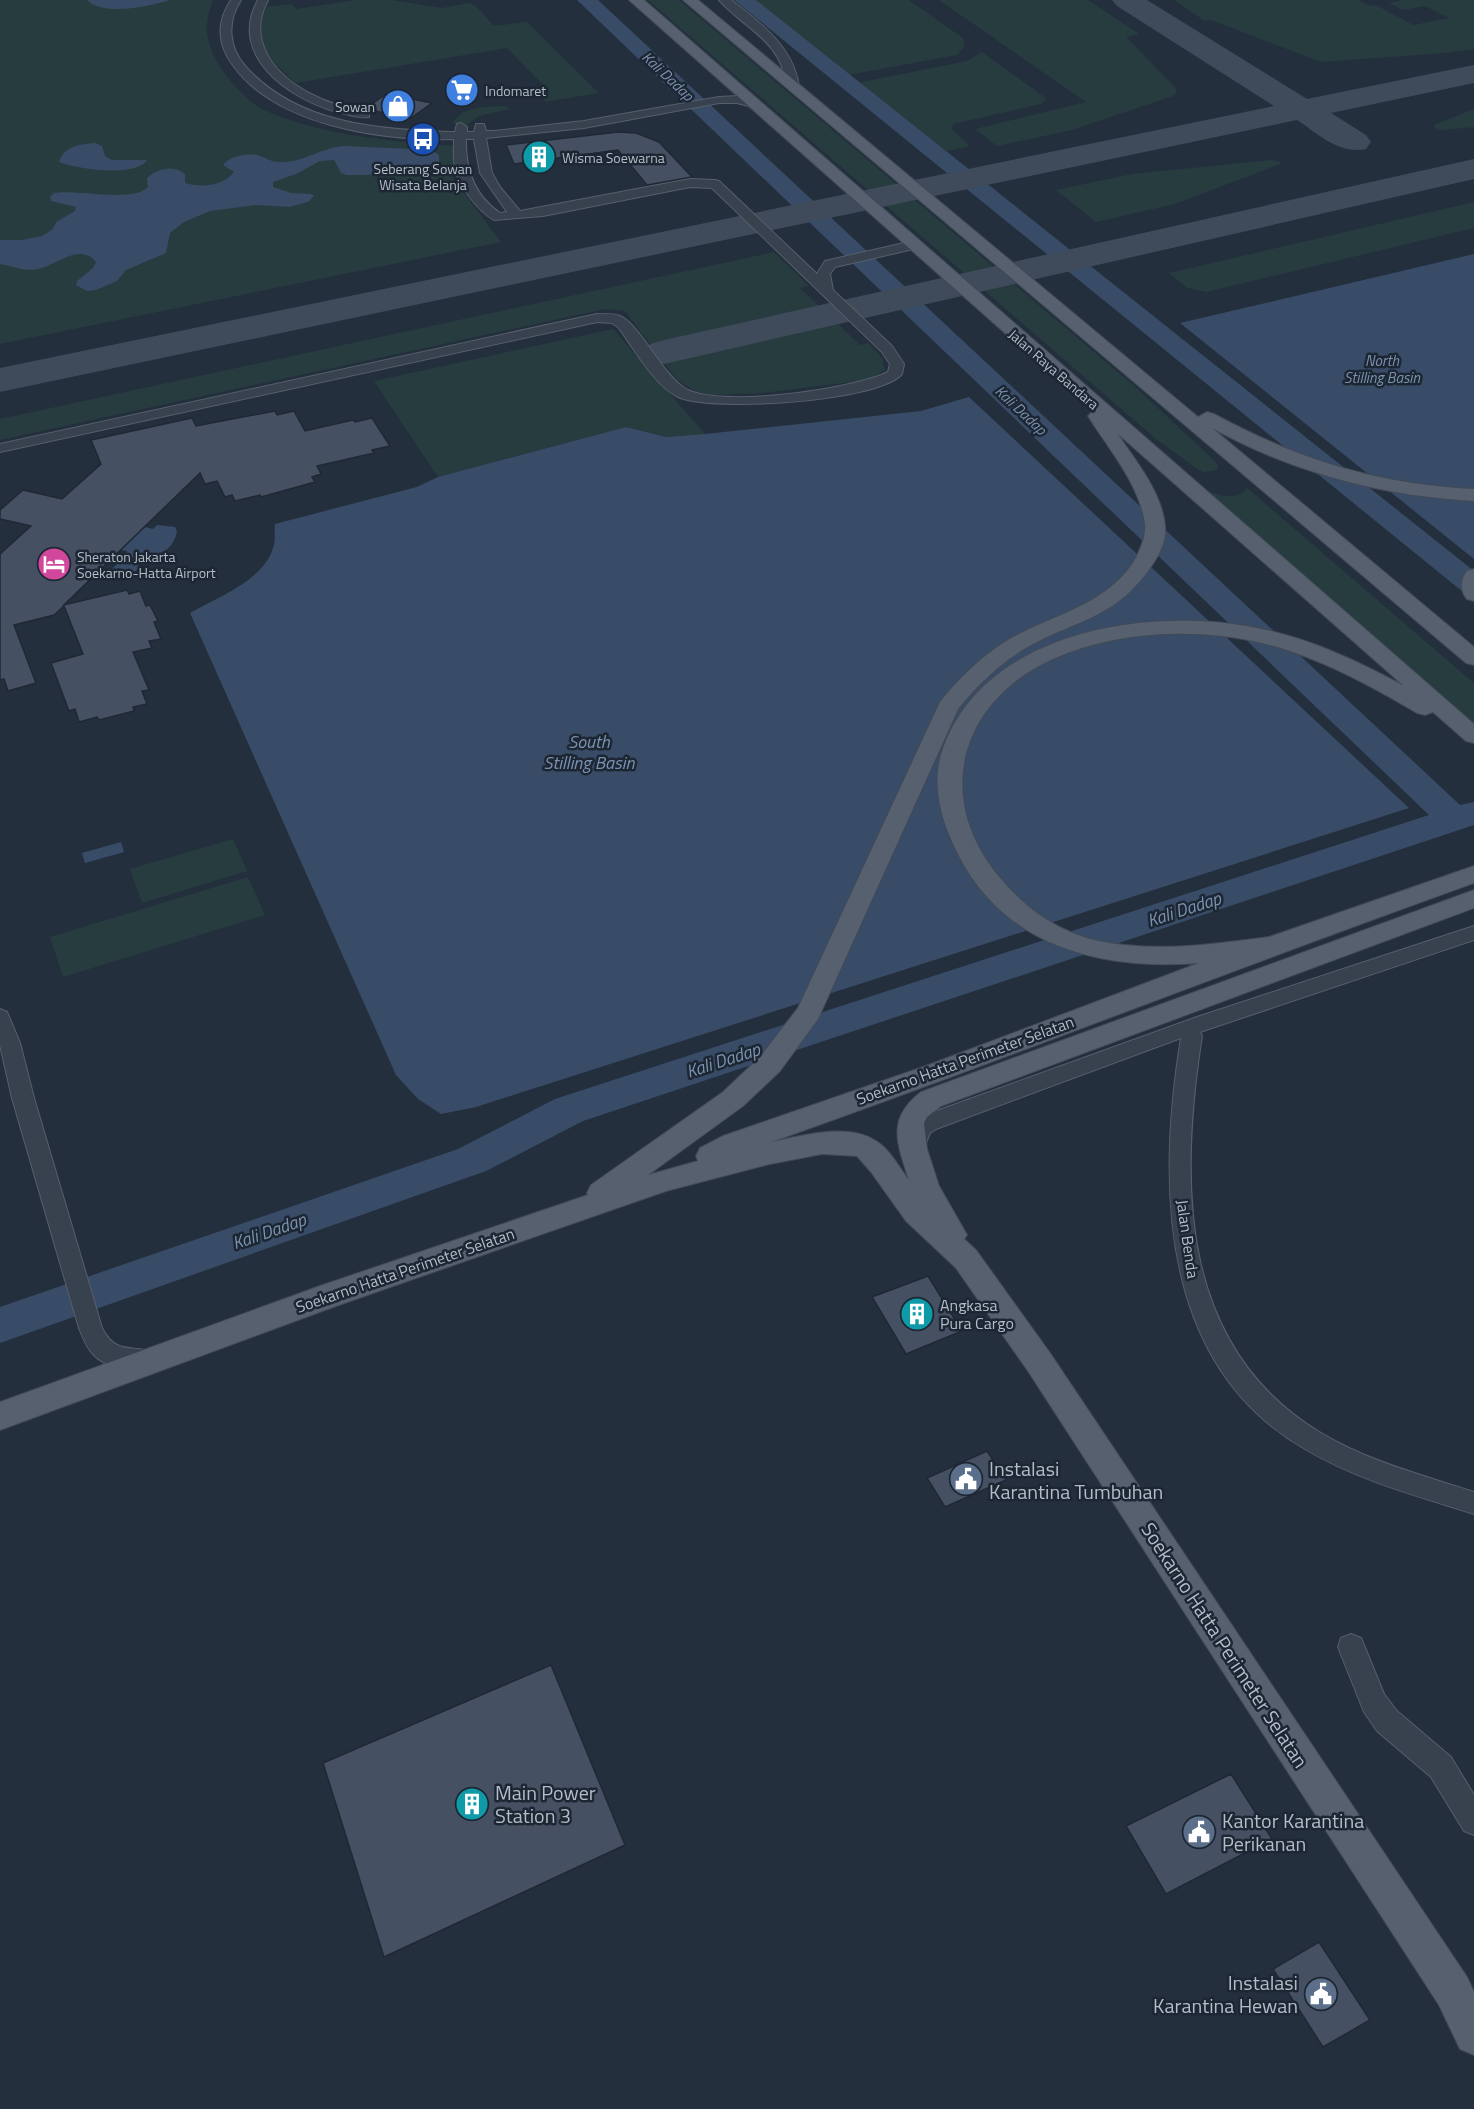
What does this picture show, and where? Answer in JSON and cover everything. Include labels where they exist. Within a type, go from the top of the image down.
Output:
[{"type":"main road","name":"Jalan Raya Bandara","points":[[636,0],[1474,737]]},
{"type":"main road","points":[[694,2],[1474,658]]},
{"type":"main road","points":[[1140,376],[1237,435],[1295,461],[1344,478],[1419,492],[1474,495]]},
{"type":"main road","points":[[576,1210],[733,1099],[770,1064],[809,1012],[948,707],[964,686],[984,666],[1023,641],[1100,608],[1118,596],[1148,555],[1154,543],[1155,524],[1149,501],[1082,392]]},
{"type":"main road","points":[[1474,575],[1472,589],[1474,595]]},
{"type":"main road","points":[[1474,737],[1365,675],[1317,654],[1284,643],[1222,629],[1177,628],[1115,633],[1061,647],[1038,657],[999,685],[980,703],[957,743],[950,767],[951,802],[962,839],[988,883],[1011,906],[1040,926],[1074,944],[1119,954],[1154,957],[1280,956],[1474,899]]},
{"type":"main road","points":[[966,1259],[925,1187],[913,1149],[910,1123],[917,1110],[931,1099],[1474,874]]},
{"type":"main road","name":"Soekarno Hatta Perimeter Selatan","points":[[663,1181],[733,1144],[1280,956]]},
{"type":"main road","name":"Soekarno Hatta Perimeter Selatan","points":[[0,1416],[148,1360],[663,1181],[771,1153],[822,1143],[848,1143],[866,1148],[881,1164],[916,1213],[966,1259],[1039,1362],[1453,1991],[1474,2035]]},
{"type":"street","points":[[236,0],[227,15],[224,26],[228,49],[252,81],[276,101],[301,113],[351,126],[406,134],[551,130],[715,95],[752,104]]},
{"type":"street","points":[[263,0],[254,14],[252,24],[256,45],[280,77],[294,88],[311,99],[363,115],[461,132]]},
{"type":"street","points":[[724,0],[775,45],[790,67],[793,86]]},
{"type":"street","points":[[715,95],[724,79]]},
{"type":"street","points":[[480,131],[484,171],[490,182],[514,210],[512,215]]},
{"type":"street","points":[[0,448],[597,318],[615,319],[623,324],[674,388],[697,399],[796,398],[874,384],[890,378],[897,370],[893,357],[828,292],[723,190],[709,182],[690,183],[543,212],[502,217],[492,214],[468,187],[461,173],[458,160],[461,132]]},
{"type":"street","points":[[828,292],[824,284],[823,271],[830,264],[913,245]]},
{"type":"street","points":[[913,1149],[921,1128],[928,1123],[1204,1022],[1474,933]]},
{"type":"street","points":[[0,1017],[10,1043],[23,1098],[85,1315],[96,1343],[108,1355],[148,1360]]},
{"type":"street","name":"Jalan Benda","points":[[1192,1036],[1181,1114],[1181,1191],[1190,1269],[1205,1318],[1221,1351],[1253,1391],[1294,1428],[1319,1444],[1352,1460],[1474,1503]]},
{"type":"street","points":[[1351,1647],[1374,1703],[1387,1721],[1441,1767],[1474,1821]]},
{"type":"green space","points":[[0,0],[213,0],[207,25],[211,48],[227,77],[252,102],[264,110],[310,126],[357,136],[454,146],[453,179],[501,242],[0,344]]},
{"type":"green space","points":[[356,0],[392,0],[442,8],[469,3],[476,6],[494,26],[527,22],[599,93],[545,102],[544,99],[549,91],[507,48],[296,83],[272,59],[261,40],[259,18],[263,7],[292,4],[296,9]]},
{"type":"green space","points":[[648,0],[679,0],[1132,384],[1215,461],[1218,466],[1217,470],[1204,472],[1199,470],[1156,439]]},
{"type":"green space","points":[[752,0],[909,0],[963,38],[965,46],[957,55],[848,75]]},
{"type":"green space","points":[[939,0],[1088,0],[1139,34],[1126,37],[1175,87],[1177,92],[1173,96],[1072,130],[997,146],[975,129],[1086,102]]},
{"type":"green space","points":[[1174,0],[1358,0],[1369,6],[1376,5],[1413,25],[1449,18],[1425,6],[1403,10],[1389,3],[1403,0],[1474,0],[1474,49],[1321,62],[1211,20],[1205,21]]},
{"type":"green space","points":[[982,52],[1047,99],[1041,104],[953,124],[952,129],[970,146],[931,155],[847,85],[967,61]]},
{"type":"green space","points":[[498,106],[510,109],[479,116],[465,126],[453,123],[466,111]]},
{"type":"green space","points":[[1474,109],[1474,127],[1443,130],[1435,128],[1434,125]]},
{"type":"green space","points":[[1272,160],[1280,164],[1175,204],[1096,222],[1056,190],[1132,174]]},
{"type":"green space","points":[[1474,202],[1474,228],[1206,292],[1187,288],[1169,273]]},
{"type":"green space","points":[[774,252],[809,286],[800,288],[860,345],[869,343],[882,358],[885,370],[867,380],[761,393],[711,395],[695,391],[677,380],[625,311],[605,309],[0,440],[0,419]]},
{"type":"green space","points":[[613,329],[705,434],[666,437],[626,427],[438,477],[374,381]]},
{"type":"green space","points":[[1247,488],[1474,683],[1474,724],[1208,491],[1224,496],[1234,496]]},
{"type":"green space","points":[[233,839],[247,871],[142,903],[130,869]]},
{"type":"green space","points":[[248,877],[265,915],[63,977],[50,937]]},
{"type":"water","points":[[87,0],[170,0],[127,9],[115,9],[94,5]]},
{"type":"water","points":[[95,143],[102,146],[105,156],[112,160],[147,160],[141,166],[119,170],[92,169],[59,162],[69,149],[78,145]]},
{"type":"water","points":[[346,146],[432,150],[439,155],[439,162],[421,170],[408,172],[347,175],[341,173],[334,160],[320,161],[296,174],[273,182],[273,187],[291,193],[314,196],[308,202],[289,207],[256,205],[210,211],[184,222],[170,233],[166,253],[126,270],[117,281],[96,290],[87,291],[76,285],[77,281],[93,268],[96,262],[82,254],[67,257],[33,270],[0,264],[0,240],[22,240],[42,236],[53,229],[56,222],[75,211],[76,207],[51,201],[50,197],[54,193],[118,195],[141,192],[148,187],[147,178],[160,170],[170,168],[185,174],[185,183],[211,185],[230,177],[234,172],[223,165],[229,159],[238,156],[253,154],[276,162],[288,162],[328,149]]},
{"type":"water","name":"North Stilling Basin","points":[[1474,254],[1474,559],[1180,323]]},
{"type":"water","name":"South Stilling Basin","points":[[969,397],[1409,808],[476,1107],[441,1114],[418,1099],[396,1075],[190,613],[238,587],[260,570],[268,560],[274,545],[275,524],[417,487],[438,477],[626,427],[666,437],[705,434],[921,411]]},
{"type":"water","points":[[157,525],[175,527],[177,532],[174,540],[164,552],[141,558],[124,556],[127,551],[117,549],[140,526],[153,529]]},
{"type":"water","points":[[120,561],[137,564],[140,567],[129,577],[114,576],[114,573],[110,571]]},
{"type":"water","points":[[121,842],[124,852],[85,863],[82,853]]},
{"type":"building","name":"Sowan","points":[[386,94],[432,103],[411,118],[365,109]]},
{"type":"building","name":"Wisma Soewarna","points":[[618,132],[636,133],[659,142],[692,177],[647,185],[618,150],[514,164],[506,145]]},
{"type":"building","name":"Sheraton Jakarta Soekarno-Hatta Airport","points":[[275,411],[277,415],[294,411],[305,431],[372,418],[390,446],[372,450],[374,453],[317,466],[321,474],[312,477],[315,482],[261,497],[260,495],[235,501],[232,495],[225,497],[217,481],[205,484],[200,473],[64,605],[127,590],[129,594],[140,591],[146,606],[150,605],[158,621],[154,622],[161,639],[149,641],[152,648],[133,652],[149,690],[142,691],[147,704],[133,707],[134,711],[99,720],[97,717],[79,722],[75,709],[69,711],[51,663],[83,654],[64,606],[54,615],[14,625],[36,683],[8,691],[4,679],[0,680],[0,554],[31,526],[0,519],[0,510],[23,490],[62,499],[101,464],[91,440],[192,418],[196,426]]},
{"type":"building","name":"Angkasa Pura Cargo","points":[[928,1276],[962,1331],[906,1354],[872,1297]]},
{"type":"building","name":"Instalasi Karantina Tumbuhan","points":[[987,1451],[1006,1480],[945,1507],[927,1478]]},
{"type":"building","name":"Main Power Station 3","points":[[551,1665],[625,1845],[384,1957],[323,1763]]},
{"type":"building","name":"Kantor Karantina Perikanan","points":[[1231,1774],[1272,1839],[1166,1894],[1126,1826]]},
{"type":"building","name":"Instalasi Karantina Hewan","points":[[1319,1942],[1370,2020],[1323,2047],[1273,1969]]},
{"type":"waterway","name":"Kali Dadap","points":[[587,0],[1454,819]]},
{"type":"waterway","name":"Kali Dadap","points":[[744,0],[1474,586]]},
{"type":"waterway","name":"Kali Dadap","points":[[1454,819],[1474,813]]},
{"type":"waterway","name":"Kali Dadap","points":[[0,1325],[472,1160],[569,1110],[1454,819]]},
{"type":"taxiway","points":[[1127,0],[1302,110]]},
{"type":"taxiway","points":[[1302,110],[1474,74]]},
{"type":"taxiway","points":[[0,380],[1302,110]]},
{"type":"taxiway","points":[[1302,110],[1354,142]]},
{"type":"taxiway","points":[[664,352],[1474,169]]},
{"type":"place","name":"Indomaret","points":[[462,90]]},
{"type":"place","name":"Sowan","points":[[398,106]]},
{"type":"place","name":"Seberang Sowan Wisata Belanja","points":[[423,139]]},
{"type":"place","name":"Wisma Soewarna","points":[[539,157]]},
{"type":"place","name":"Sheraton Jakarta Soekarno-Hatta Airport","points":[[54,564]]},
{"type":"place","name":"Angkasa Pura Cargo","points":[[917,1314]]},
{"type":"place","name":"Instalasi Karantina Tumbuhan","points":[[966,1479]]},
{"type":"place","name":"Main Power Station 3","points":[[472,1804]]},
{"type":"place","name":"Kantor Karantina Perikanan","points":[[1199,1832]]},
{"type":"place","name":"Instalasi Karantina Hewan","points":[[1321,1994]]}]
